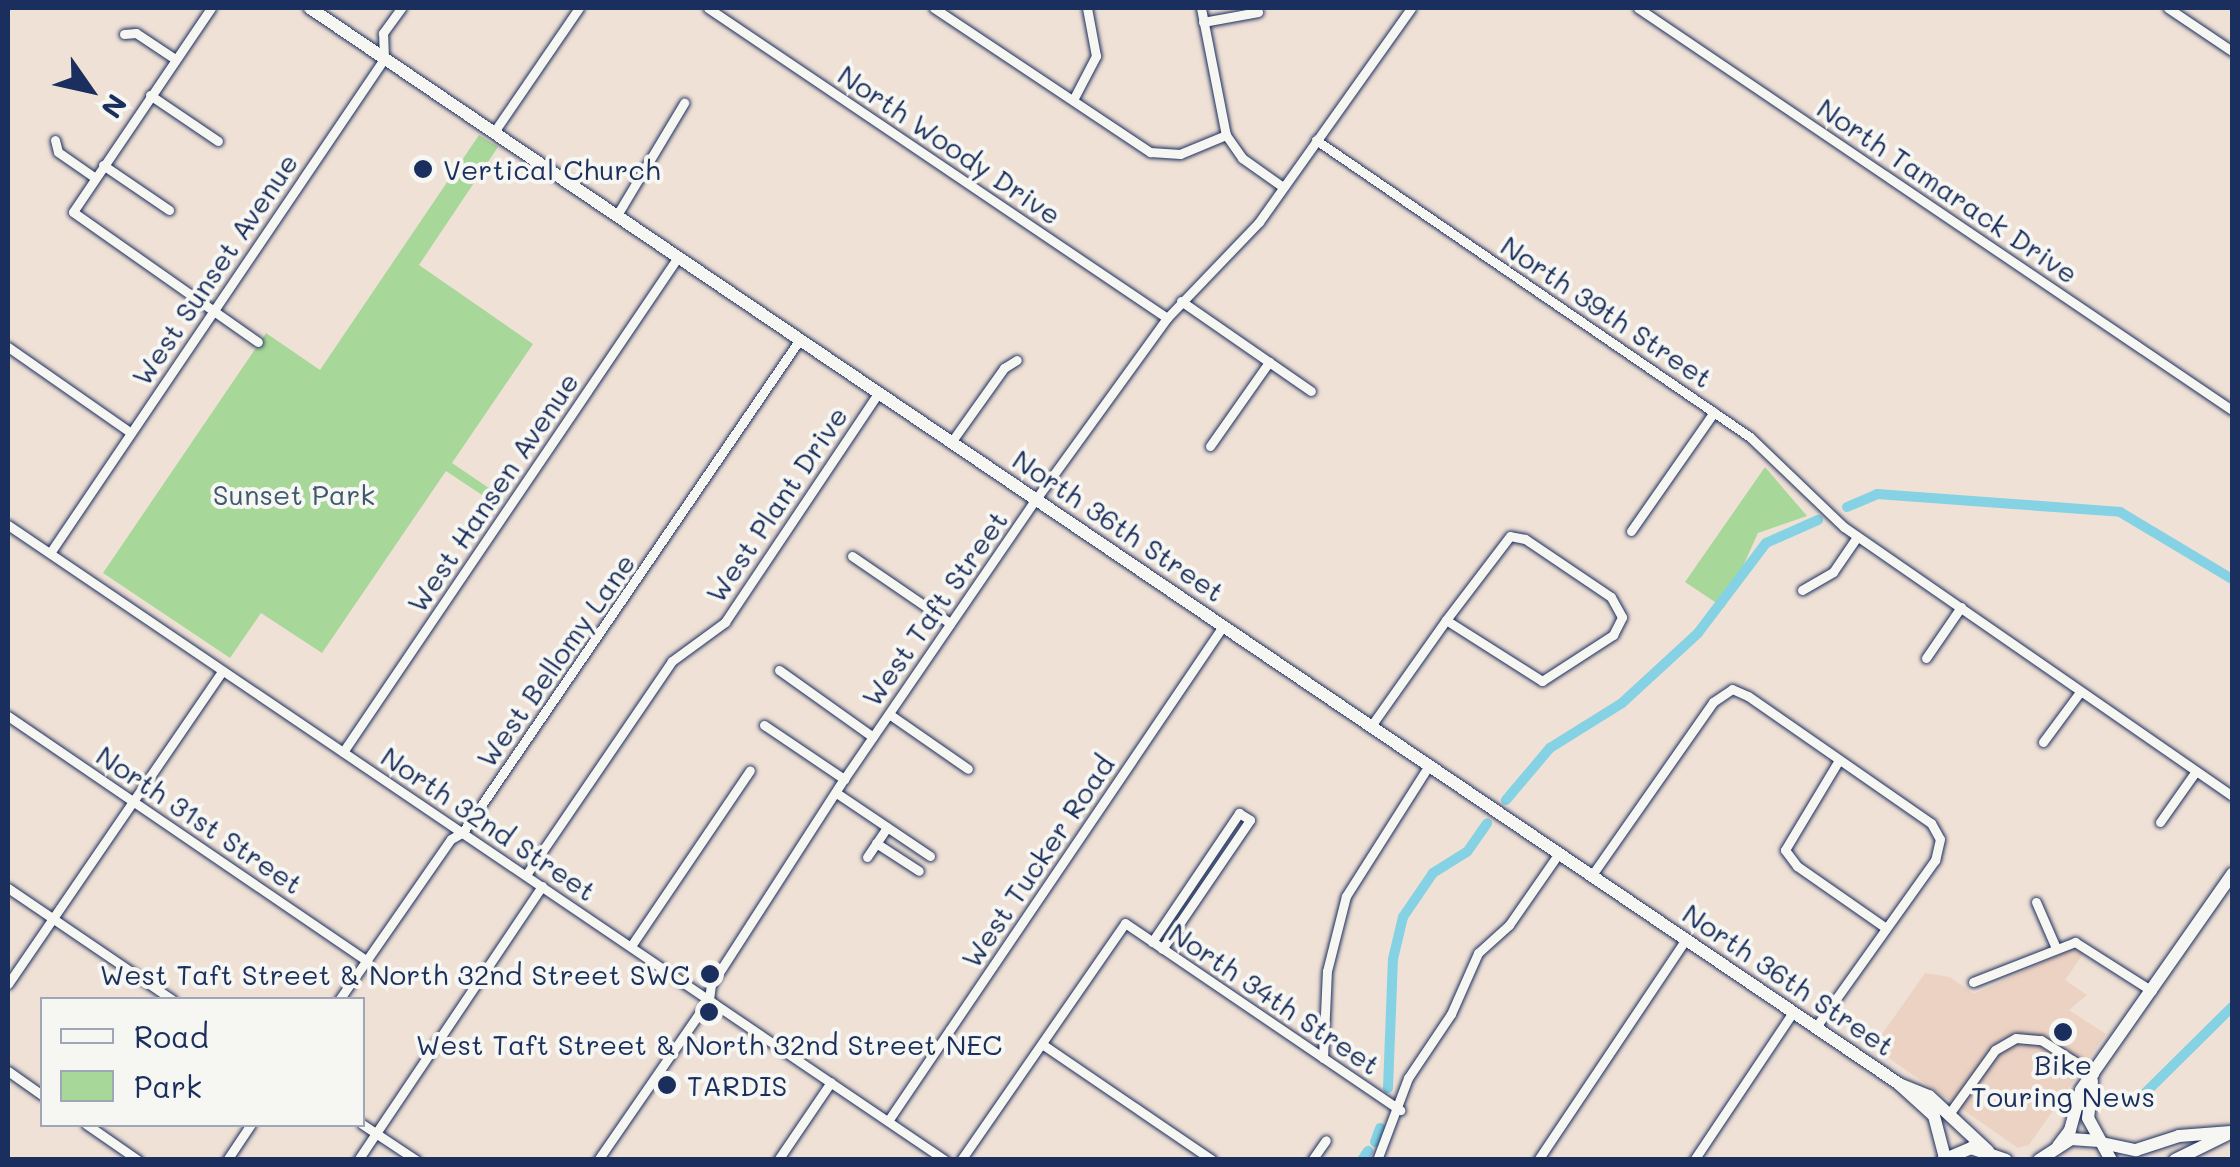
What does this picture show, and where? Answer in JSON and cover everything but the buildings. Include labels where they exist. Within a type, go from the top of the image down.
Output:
[{"type":"street","points":[[211,8],[73,212],[258,342]]},
{"type":"street","name":"North 36th Street","points":[[310,8],[1816,1027],[1988,1152]]},
{"type":"street","name":"West Sunset Avenue","points":[[50,554],[384,59],[384,33],[401,8]]},
{"type":"street","points":[[494,132],[579,8]]},
{"type":"street","name":"North Woody Drive","points":[[708,8],[1167,318]]},
{"type":"street","points":[[934,8],[1159,156],[1226,135]]},
{"type":"street","points":[[1073,100],[1096,56],[1087,8]]},
{"type":"street","points":[[1201,8],[1226,135],[1242,158],[1284,187]]},
{"type":"street","name":"West Taft Street","points":[[598,1160],[710,999],[711,985],[838,794],[844,779],[1036,499],[1167,318],[1232,254],[1284,187],[1410,8]]},
{"type":"street","name":"North Tamarack Drive","points":[[1638,8],[2232,410]]},
{"type":"street","points":[[2168,8],[2232,52]]},
{"type":"street","points":[[1203,22],[1258,12]]},
{"type":"street","points":[[124,34],[136,33],[176,59]]},
{"type":"street","points":[[150,95],[218,140]]},
{"type":"street","points":[[616,215],[684,103]]},
{"type":"street","points":[[55,140],[58,152],[94,176]]},
{"type":"street","name":"North 39th Street","points":[[1316,140],[1714,412],[1858,536],[2232,796]]},
{"type":"street","points":[[102,165],[169,210]]},
{"type":"street","name":"West Hansen Avenue","points":[[342,752],[678,258]]},
{"type":"street","points":[[1181,301],[1310,391]]},
{"type":"street","name":"West Bellomy Lane","points":[[341,997],[452,839],[463,832],[800,339]]},
{"type":"street","points":[[8,348],[130,432]]},
{"type":"street","points":[[952,442],[1004,368],[1017,360]]},
{"type":"street","points":[[1210,446],[1268,362]]},
{"type":"street","name":"West Plant Drive","points":[[526,875],[672,662],[725,622],[879,392]]},
{"type":"street","points":[[1630,530],[1714,412]]},
{"type":"street","name":"North 32nd Street","points":[[8,525],[945,1160]]},
{"type":"street","points":[[1371,726],[1446,620],[1510,536],[1525,538],[1612,598],[1622,617],[1613,635],[1542,680],[1446,620]]},
{"type":"street","points":[[1802,590],[1833,572],[1858,536]]},
{"type":"street","points":[[852,556],[950,623]]},
{"type":"street","points":[[1926,658],[1960,607]]},
{"type":"street","name":"West Tucker Road","points":[[888,1121],[1223,626]]},
{"type":"street","points":[[778,670],[873,737]]},
{"type":"street","points":[[8,984],[222,671]]},
{"type":"street","points":[[1592,876],[1713,702],[1732,689],[1839,760],[1930,822],[1940,839],[1935,860],[1816,1027]]},
{"type":"street","points":[[2044,742],[2080,692]]},
{"type":"street","points":[[888,714],[968,769]]},
{"type":"street","name":"North 31st Street","points":[[8,716],[366,960]]},
{"type":"street","points":[[764,725],[844,779]]},
{"type":"street","points":[[1839,760],[1785,850],[1886,928]]},
{"type":"street","points":[[1322,1058],[1327,971],[1346,896],[1429,765]]},
{"type":"street","points":[[631,946],[750,770]]},
{"type":"street","points":[[2160,822],[2196,771]]},
{"type":"street","points":[[838,794],[930,856]]},
{"type":"street","points":[[1152,942],[1239,813],[1250,820],[1162,949]]},
{"type":"street","points":[[867,857],[887,827]]},
{"type":"street","points":[[876,843],[919,872]]},
{"type":"street","points":[[1377,1160],[1400,1110],[1408,1078],[1451,1014],[1478,953],[1518,915],[1558,853]]},
{"type":"street","points":[[2058,1146],[2094,1074],[2232,874]]},
{"type":"street","points":[[358,1160],[542,886]]},
{"type":"street","points":[[8,888],[169,997]]},
{"type":"street","points":[[2036,902],[2056,948]]},
{"type":"street","name":"North 34th Street","points":[[1042,1044],[1124,924],[1400,1110]]},
{"type":"street","points":[[1538,1160],[1686,939]]},
{"type":"street","points":[[1973,982],[2056,948],[2085,944],[2152,991]]},
{"type":"street","points":[[1694,1160],[1793,1012]]},
{"type":"street","points":[[1943,1159],[1942,1115],[1996,1050],[2016,1038],[2041,1040],[2094,1074]]},
{"type":"street","points":[[960,1160],[1042,1044],[1212,1160]]},
{"type":"street","points":[[8,1071],[40,1093]]},
{"type":"street","points":[[2094,1074],[2088,1118],[2111,1160]]},
{"type":"street","points":[[778,1160],[831,1082]]},
{"type":"street","points":[[365,1126],[416,1160]]},
{"type":"street","points":[[90,1127],[138,1160]]},
{"type":"street","points":[[227,1160],[249,1127]]},
{"type":"street","points":[[2040,1160],[2078,1137],[2136,1150],[2179,1136],[2232,1132]]},
{"type":"street","points":[[2175,1160],[2232,1132]]},
{"type":"street","points":[[1312,1160],[1326,1140]]},
{"type":"street","points":[[1943,1159],[1961,1148],[1988,1152],[2006,1160]]},
{"type":"shaded area","points":[[2072,949],[2084,953],[2065,980],[2087,995],[2069,1010],[2106,1034],[2029,1145],[2018,1148],[1873,1047],[1925,973],[1950,977],[1974,994]]},
{"type":"green space","name":"Sunset Park","points":[[479,135],[498,147],[419,265],[533,344],[452,463],[505,499],[500,507],[446,471],[322,653],[261,613],[230,658],[103,573],[266,333],[320,370]]},
{"type":"green space","points":[[1765,467],[1807,516],[1758,533],[1724,608],[1685,582]]},
{"type":"waterway","points":[[1847,507],[1877,494],[2120,512],[2232,579]]},
{"type":"waterway","points":[[1506,800],[1550,748],[1622,703],[1698,633],[1766,543],[1818,520]]},
{"type":"waterway","points":[[1388,1088],[1393,959],[1403,917],[1433,873],[1467,852],[1487,823]]},
{"type":"waterway","points":[[2137,1101],[2232,1007]]},
{"type":"waterway","points":[[1375,1142],[1380,1128]]},
{"type":"waterway","points":[[1362,1160],[1368,1151]]},
{"type":"place","name":"Vertical Church","points":[[423,169]]},
{"type":"place","name":"West Taft Street & North 32nd Street SWC","points":[[710,974]]},
{"type":"place","name":"West Taft Street & North 32nd Street NEC","points":[[709,1012]]},
{"type":"place","name":"Bike Touring News","points":[[2063,1032]]},
{"type":"place","name":"TARDIS","points":[[667,1085]]}]
